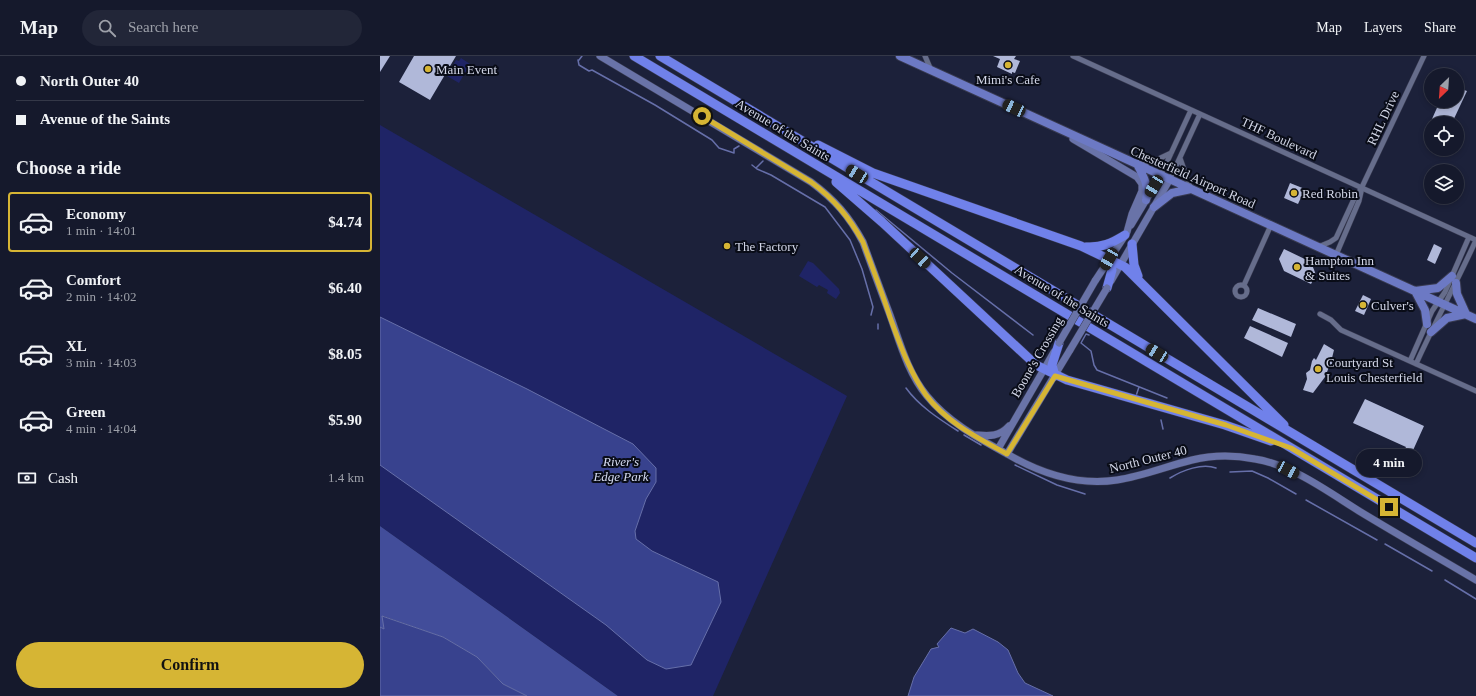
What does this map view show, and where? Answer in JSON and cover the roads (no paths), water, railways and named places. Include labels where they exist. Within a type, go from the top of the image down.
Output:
[{"type":"highway","name":"Avenue of the Saints","points":[[634,56],[1476,558]]},
{"type":"highway","name":"Avenue of the Saints","points":[[660,56],[1476,543]]},
{"type":"highway","points":[[790,134],[829,150],[878,175],[1081,246],[1121,264],[1139,279],[1292,433]]},
{"type":"highway","points":[[818,166],[882,222],[1043,370],[1055,376],[1226,425],[1291,448]]},
{"type":"highway","points":[[1081,246],[1095,248],[1111,244],[1126,233]]},
{"type":"highway","points":[[1132,244],[1134,265],[1139,279]]},
{"type":"highway","points":[[1107,288],[1112,270],[1109,259]]},
{"type":"highway","points":[[1055,376],[1052,364],[1059,343]]},
{"type":"main road","name":"Chesterfield Airport Road","points":[[906,58],[1476,319]]},
{"type":"main road","points":[[1137,164],[1146,182],[1148,190],[1146,200]]},
{"type":"main road","points":[[1154,207],[1172,193],[1191,189]]},
{"type":"main road","points":[[1427,324],[1425,310],[1415,291],[1438,288],[1452,276]]},
{"type":"main road","points":[[1431,332],[1447,318],[1466,314],[1458,294],[1456,283]]},
{"type":"street","name":"North Outer 40","points":[[600,56],[806,178],[828,194],[841,207],[853,223],[863,242],[902,351],[926,395],[949,418],[998,449],[1041,471],[1065,478],[1087,481],[1117,480],[1149,473],[1193,460],[1209,458],[1242,457],[1274,464],[1310,481],[1476,580]]},
{"type":"street","points":[[925,56],[931,70]]},
{"type":"street","name":"THF Boulevard","points":[[1073,56],[1361,189],[1476,240]]},
{"type":"street","name":"RHL Drive","points":[[1318,247],[1336,238],[1424,56]]},
{"type":"street","points":[[1161,175],[1191,110]]},
{"type":"street","points":[[1170,179],[1200,114]]},
{"type":"street","points":[[1056,128],[1137,177],[1141,181],[1142,191],[1126,233]]},
{"type":"street","points":[[1137,164],[1152,162],[1171,153]]},
{"type":"street","points":[[1180,157],[1191,189]]},
{"type":"street","name":"Boone's Crossing","points":[[998,449],[1095,282],[1161,175]]},
{"type":"street","name":"Boone's Crossing","points":[[1007,454],[1055,376],[1170,179]]},
{"type":"street","name":"RHL Drive","points":[[1336,255],[1359,202],[1361,189]]},
{"type":"street","points":[[1244,285],[1271,225]]},
{"type":"street","points":[[1416,364],[1431,332],[1445,292],[1469,237]]},
{"type":"street","points":[[1410,361],[1427,324],[1456,283],[1476,240]]},
{"type":"street","points":[[1320,314],[1331,320],[1342,330],[1476,391]]},
{"type":"street","points":[[975,435],[996,435],[1005,430],[1014,420]]},
{"type":"waterway","points":[[579,60],[582,56]]},
{"type":"waterway","points":[[578,60],[579,65],[589,71],[592,70],[655,105],[712,140],[719,148],[734,153],[734,149],[739,146]]},
{"type":"waterway","points":[[756,168],[763,161]]},
{"type":"waterway","points":[[752,165],[825,207],[850,240],[862,269],[873,307],[871,315]]},
{"type":"waterway","points":[[876,210],[952,273],[1033,335]]},
{"type":"waterway","points":[[878,324],[878,329]]},
{"type":"waterway","points":[[1089,335],[1086,334],[1081,343],[1091,351],[1094,365],[1097,370],[1167,398]]},
{"type":"waterway","points":[[1136,396],[1139,387]]},
{"type":"waterway","points":[[906,388],[923,406],[958,431]]},
{"type":"waterway","points":[[1161,420],[1163,429]]},
{"type":"waterway","points":[[964,435],[981,445]]},
{"type":"waterway","points":[[1015,465],[1057,485],[1085,494]]},
{"type":"waterway","points":[[1170,478],[1193,468],[1205,466],[1216,468]]},
{"type":"waterway","points":[[1230,472],[1252,471],[1268,478],[1296,494]]},
{"type":"waterway","points":[[1306,500],[1377,540]]},
{"type":"waterway","points":[[1385,544],[1432,571]]},
{"type":"waterway","points":[[1445,580],[1476,599]]},
{"type":"place","name":"Mimi's Cafe","points":[[1008,65]]},
{"type":"place","name":"Main Event","points":[[428,69]]},
{"type":"place","name":"Red Robin","points":[[1294,193]]},
{"type":"place","name":"The Factory","points":[[727,246]]},
{"type":"place","name":"Hampton Inn & Suites","points":[[1297,267]]},
{"type":"place","name":"Culver's","points":[[1363,305]]},
{"type":"place","name":"Courtyard St Louis Chesterfield","points":[[1318,369]]},
{"type":"park label","name":"River's Edge Park","points":[[621,468]]}]
